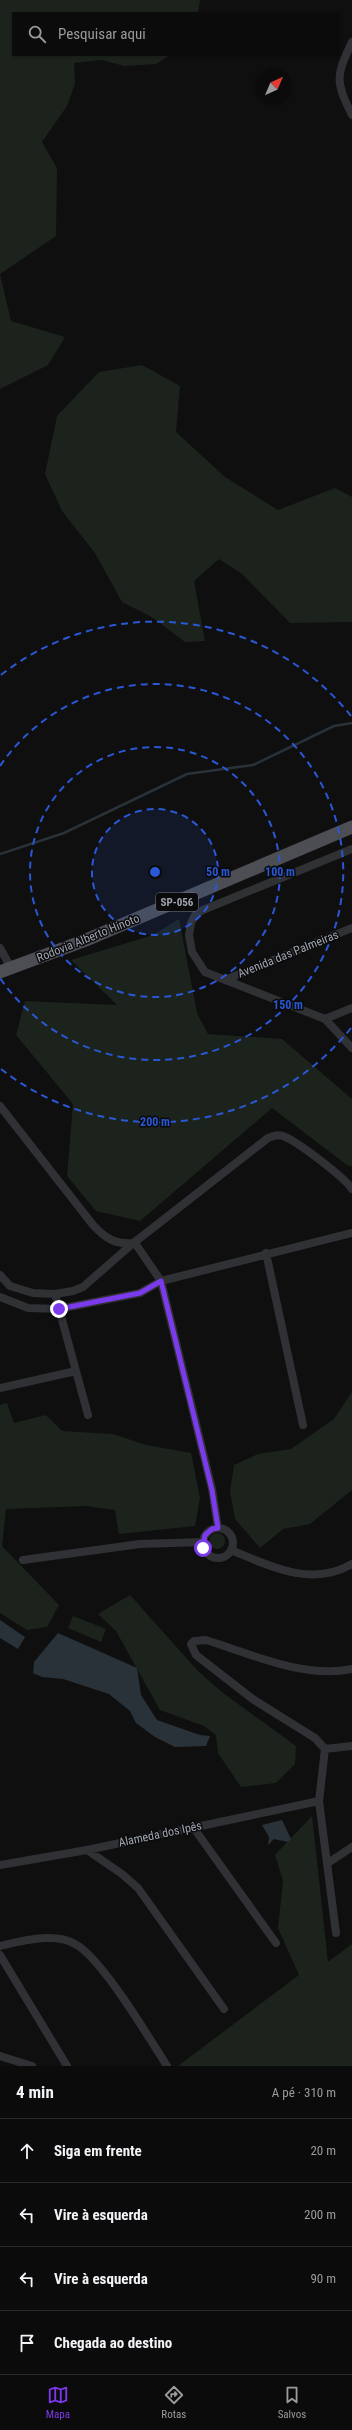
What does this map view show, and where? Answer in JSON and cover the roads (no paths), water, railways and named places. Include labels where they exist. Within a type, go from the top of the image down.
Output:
[{"type":"main road","name":"Rodovia Alberto Hinoto","points":[[5,970],[94,937],[352,827]]},
{"type":"street","points":[[352,42],[338,74],[341,93],[352,115]]},
{"type":"street","points":[[352,849],[203,910],[195,915],[191,923],[189,935],[192,952],[205,972],[325,1019],[352,1048]]},
{"type":"street","name":"Avenida das Palmeiras","points":[[225,980],[352,928]]},
{"type":"street","points":[[0,948],[5,970]]},
{"type":"street","points":[[325,1019],[352,1008]]},
{"type":"street","points":[[0,1106],[102,1235],[120,1244],[135,1243]]},
{"type":"street","points":[[0,1275],[10,1286],[33,1293],[55,1294],[73,1291],[83,1287],[135,1243],[268,1138],[275,1136],[289,1139],[341,1177],[352,1189]]},
{"type":"street","points":[[0,1297],[28,1308],[59,1309],[140,1293],[161,1281],[266,1253],[352,1233]]},
{"type":"street","points":[[135,1243],[161,1281],[212,1490],[218,1528]]},
{"type":"street","points":[[266,1253],[303,1425]]},
{"type":"street","points":[[55,1294],[88,1415]]},
{"type":"street","points":[[0,1388],[76,1371]]},
{"type":"street","points":[[218,1528],[230,1534],[233,1543],[231,1550],[221,1558],[212,1557],[205,1551],[203,1542],[208,1531],[218,1528]]},
{"type":"street","points":[[23,1560],[140,1544],[203,1542]]},
{"type":"street","points":[[231,1550],[273,1567],[310,1575],[335,1573],[352,1564]]},
{"type":"street","points":[[336,1933],[319,1801],[325,1749],[315,1738],[242,1691],[196,1655],[191,1644],[194,1641],[206,1640],[285,1664],[318,1670],[341,1671],[352,1669]]},
{"type":"street","points":[[325,1749],[352,1746]]},
{"type":"street","name":"Alameda dos Ipês","points":[[0,1865],[87,1850],[319,1801]]},
{"type":"street","points":[[193,1827],[276,1943]]},
{"type":"street","points":[[328,1863],[352,1847]]},
{"type":"street","points":[[87,1850],[122,1874],[138,1888],[224,2009]]},
{"type":"street","points":[[0,1946],[43,1939],[75,1943],[96,1962],[167,2066]]},
{"type":"street","points":[[0,1955],[67,2066]]},
{"type":"street","points":[[0,2056],[32,2066]]},
{"type":"waterway","points":[[0,854],[64,833],[187,774],[253,765],[334,726],[352,723]]}]
